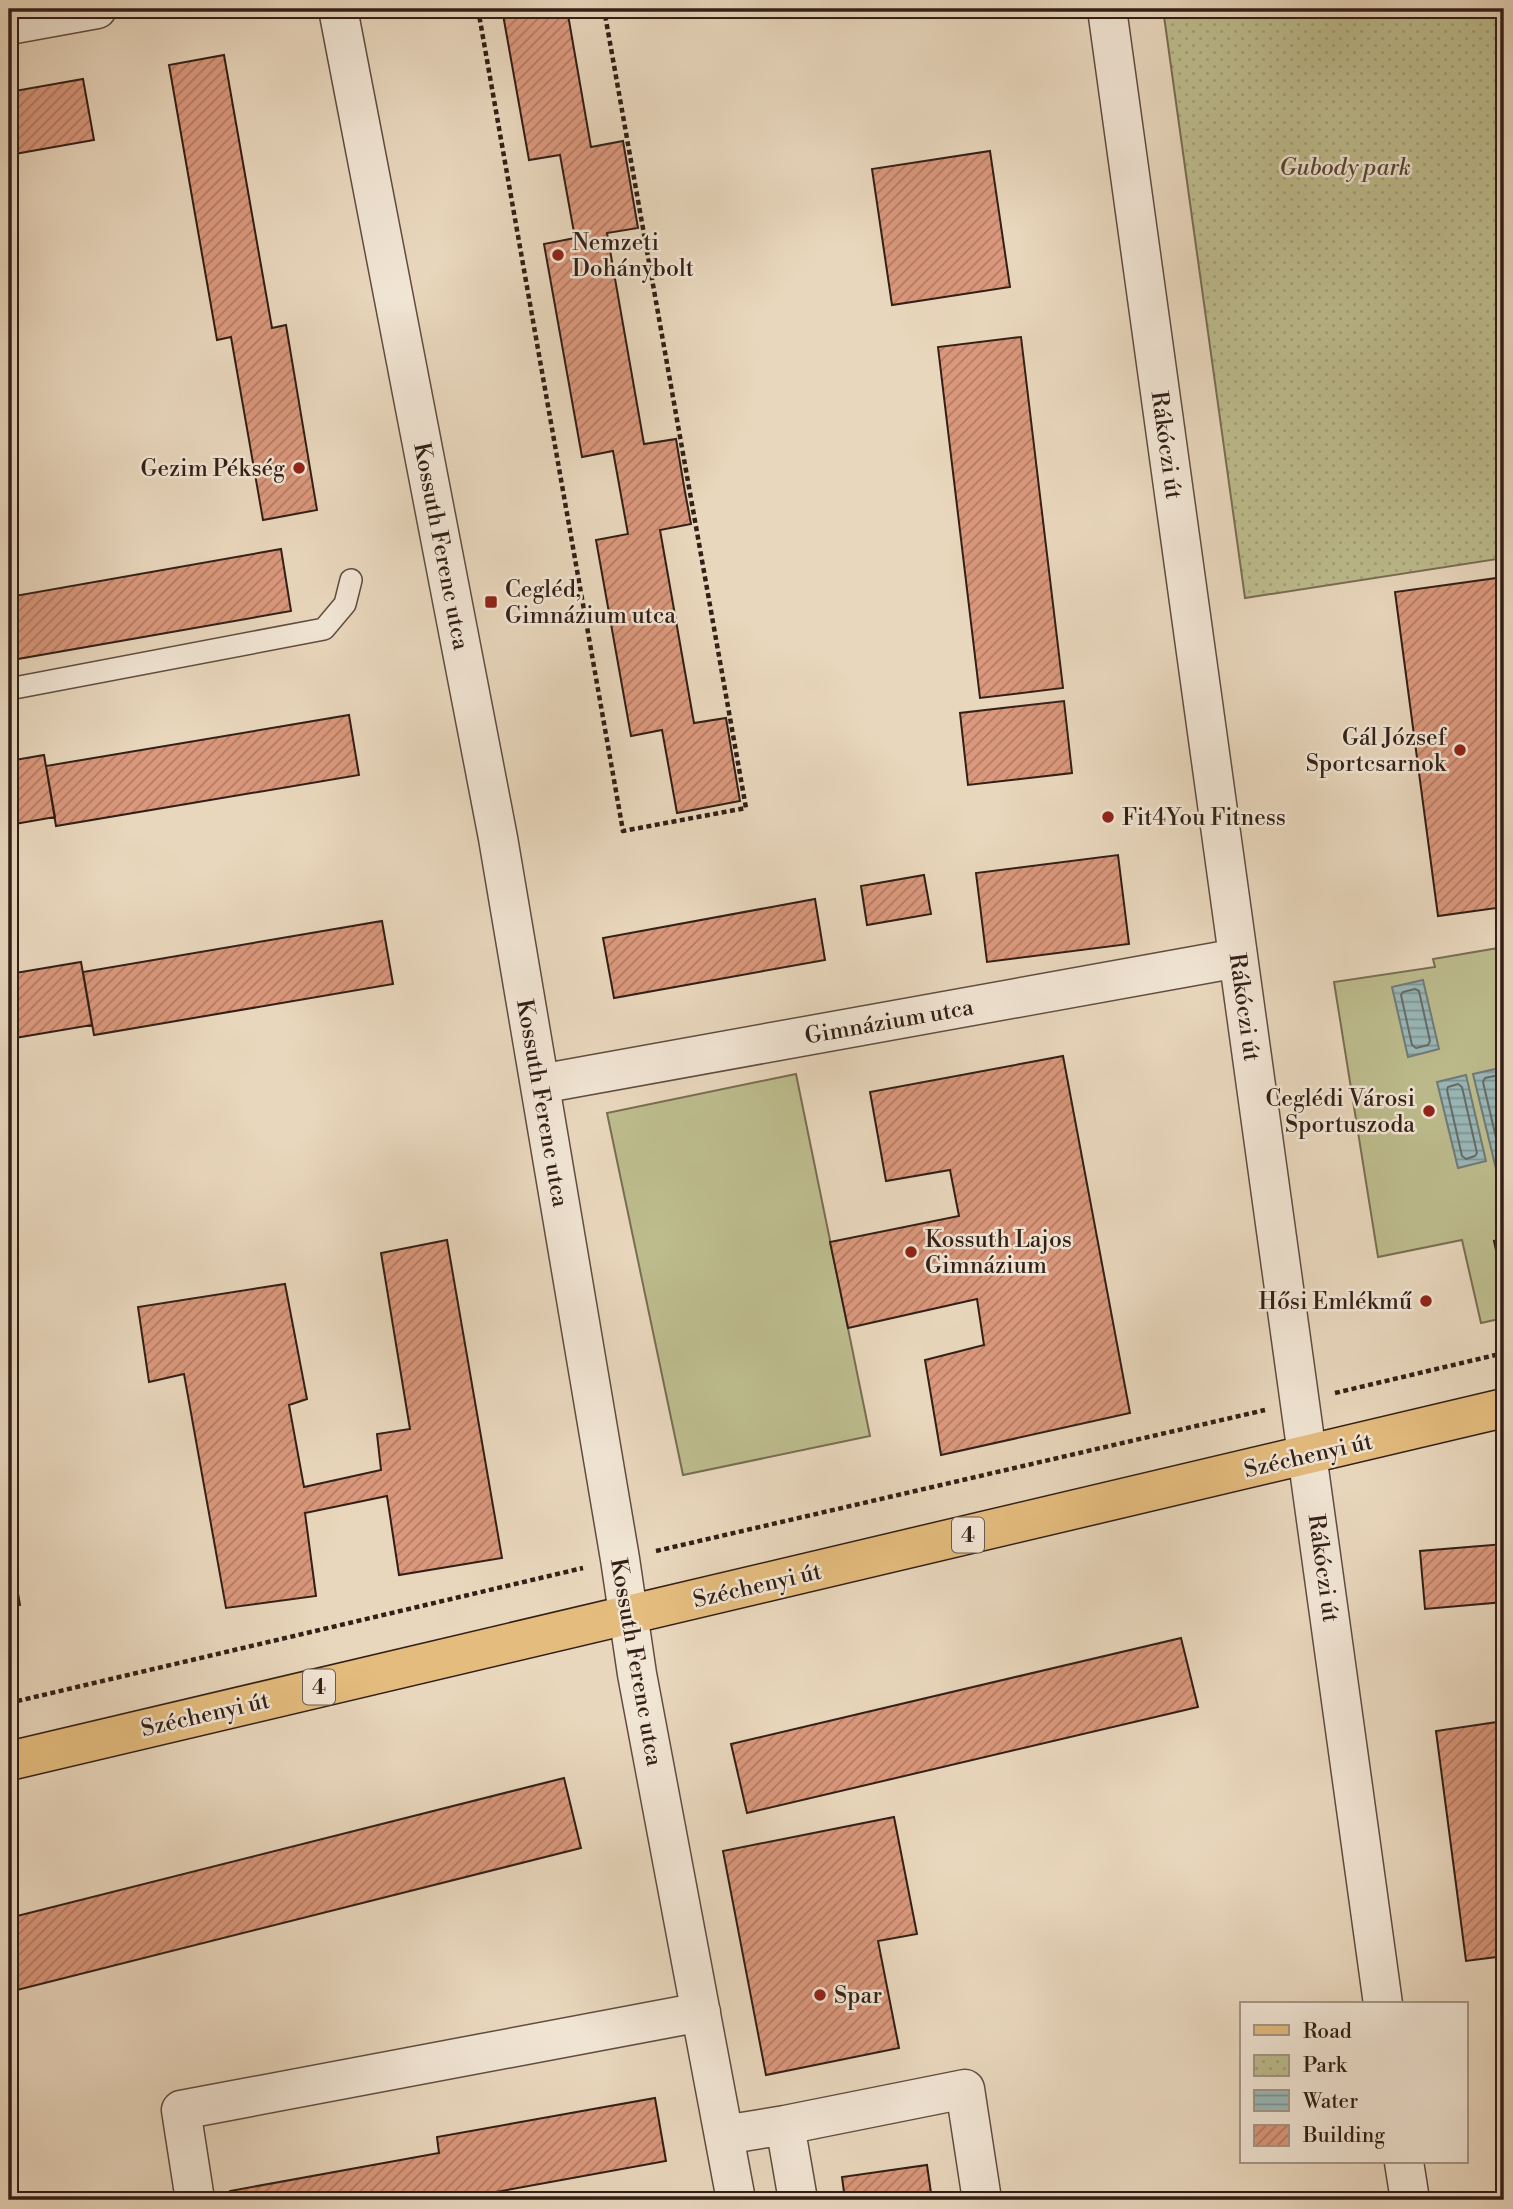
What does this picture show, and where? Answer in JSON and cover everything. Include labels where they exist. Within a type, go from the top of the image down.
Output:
[{"type":"main road","name":"Széchenyi út","points":[[9,1761],[1504,1408]]},
{"type":"street","points":[[9,25],[97,9]]},
{"type":"street","name":"Kossuth Ferenc utca","points":[[338,9],[498,838],[640,1688],[736,2200]]},
{"type":"street","name":"Rákóczi út","points":[[1107,9],[1383,2002]]},
{"type":"street","name":"Gimnázium utca","points":[[540,1084],[1238,958]]},
{"type":"street","points":[[195,2200],[181,2110],[701,2012]]},
{"type":"street","points":[[724,2135],[965,2089],[982,2200]]},
{"type":"street","points":[[785,2125],[798,2200]]},
{"type":"street","points":[[1404,2164],[1410,2200]]},
{"type":"lane","points":[[9,689],[324,629],[345,604],[351,580]]},
{"type":"path","points":[[478,9],[623,831],[746,808],[604,9]]},
{"type":"path","points":[[9,1703],[1504,1353]]},
{"type":"green space","name":"Gubody park","points":[[1163,9],[1504,9],[1504,558],[1245,598]]},
{"type":"green space","name":"Ceglédi Városi Sportuszoda","points":[[1504,947],[1504,1318],[1481,1323],[1462,1240],[1378,1257],[1334,982],[1435,967],[1433,959]]},
{"type":"green space","points":[[796,1074],[870,1436],[683,1475],[607,1113]]},
{"type":"water","points":[[1423,980],[1439,1049],[1408,1057],[1392,987]]},
{"type":"water","points":[[1504,1067],[1504,1180],[1499,1181],[1473,1074]]},
{"type":"water","points":[[1466,1075],[1486,1161],[1458,1168],[1437,1082]]},
{"type":"building","points":[[502,9],[567,9],[591,147],[623,141],[638,228],[607,233],[644,444],[676,439],[691,524],[660,530],[694,723],[726,718],[740,801],[677,813],[662,730],[631,736],[596,540],[628,534],[613,451],[582,457],[544,244],[575,238],[560,155],[529,160]]},
{"type":"building","points":[[224,55],[272,328],[286,325],[317,510],[263,520],[231,337],[217,340],[169,65]]},
{"type":"building","points":[[83,79],[94,140],[9,155],[9,92]]},
{"type":"building","points":[[990,151],[1010,287],[892,305],[872,169]]},
{"type":"building","points":[[1021,337],[1063,688],[980,698],[938,347]]},
{"type":"building","points":[[281,549],[291,611],[12,660],[9,597]]},
{"type":"building","name":"Gál József Sportcsarnok","points":[[1504,577],[1504,907],[1438,916],[1395,592]]},
{"type":"building","points":[[1064,701],[1072,773],[968,785],[960,713]]},
{"type":"building","points":[[349,715],[359,775],[56,826],[46,766]]},
{"type":"building","points":[[44,755],[55,817],[9,825],[9,761]]},
{"type":"building","points":[[1118,855],[1129,944],[987,962],[976,873]]},
{"type":"building","points":[[924,875],[931,914],[867,925],[861,886]]},
{"type":"building","points":[[815,899],[825,960],[614,998],[603,938]]},
{"type":"building","points":[[382,921],[393,984],[94,1035],[83,972]]},
{"type":"building","points":[[81,962],[92,1025],[9,1039],[9,974]]},
{"type":"building","points":[[1063,1056],[1130,1413],[941,1455],[925,1360],[984,1345],[977,1299],[848,1328],[830,1242],[959,1216],[950,1170],[886,1181],[870,1092]]},
{"type":"building","points":[[1504,1238],[1504,1287],[1494,1241]]},
{"type":"building","points":[[447,1240],[502,1558],[399,1575],[387,1496],[305,1513],[316,1596],[226,1608],[184,1374],[149,1382],[138,1307],[285,1284],[307,1399],[289,1405],[304,1487],[381,1470],[377,1434],[410,1429],[381,1253]]},
{"type":"building","points":[[9,1541],[20,1605],[9,1607]]},
{"type":"building","points":[[1504,1544],[1504,1602],[1425,1609],[1420,1551]]},
{"type":"building","points":[[1181,1638],[1198,1707],[747,1813],[731,1744]]},
{"type":"building","points":[[1504,1721],[1504,1956],[1466,1961],[1436,1731]]},
{"type":"building","points":[[564,1778],[581,1848],[9,1992],[9,1918]]},
{"type":"building","name":"Spar","points":[[894,1817],[917,1934],[878,1941],[899,2048],[766,2075],[723,1851]]},
{"type":"building","points":[[655,2098],[666,2161],[452,2200],[231,2200],[230,2191],[439,2153],[437,2137]]},
{"type":"building","points":[[927,2165],[932,2200],[845,2200],[842,2177]]},
{"type":"place","name":"Nemzeti Dohánybolt","points":[[558,255]]},
{"type":"place","name":"Gezim Pékség","points":[[299,468]]},
{"type":"place","name":"Cegléd, Gimnázium utca","points":[[491,602]]},
{"type":"place","name":"Gál József Sportcsarnok","points":[[1460,750]]},
{"type":"place","name":"Fit4You Fitness","points":[[1108,817]]},
{"type":"place","name":"Ceglédi Városi Sportuszoda","points":[[1429,1111]]},
{"type":"place","name":"Kossuth Lajos Gimnázium","points":[[911,1252]]},
{"type":"place","name":"Hősi Emlékmű","points":[[1426,1301]]},
{"type":"place","name":"Spar","points":[[820,1995]]}]
